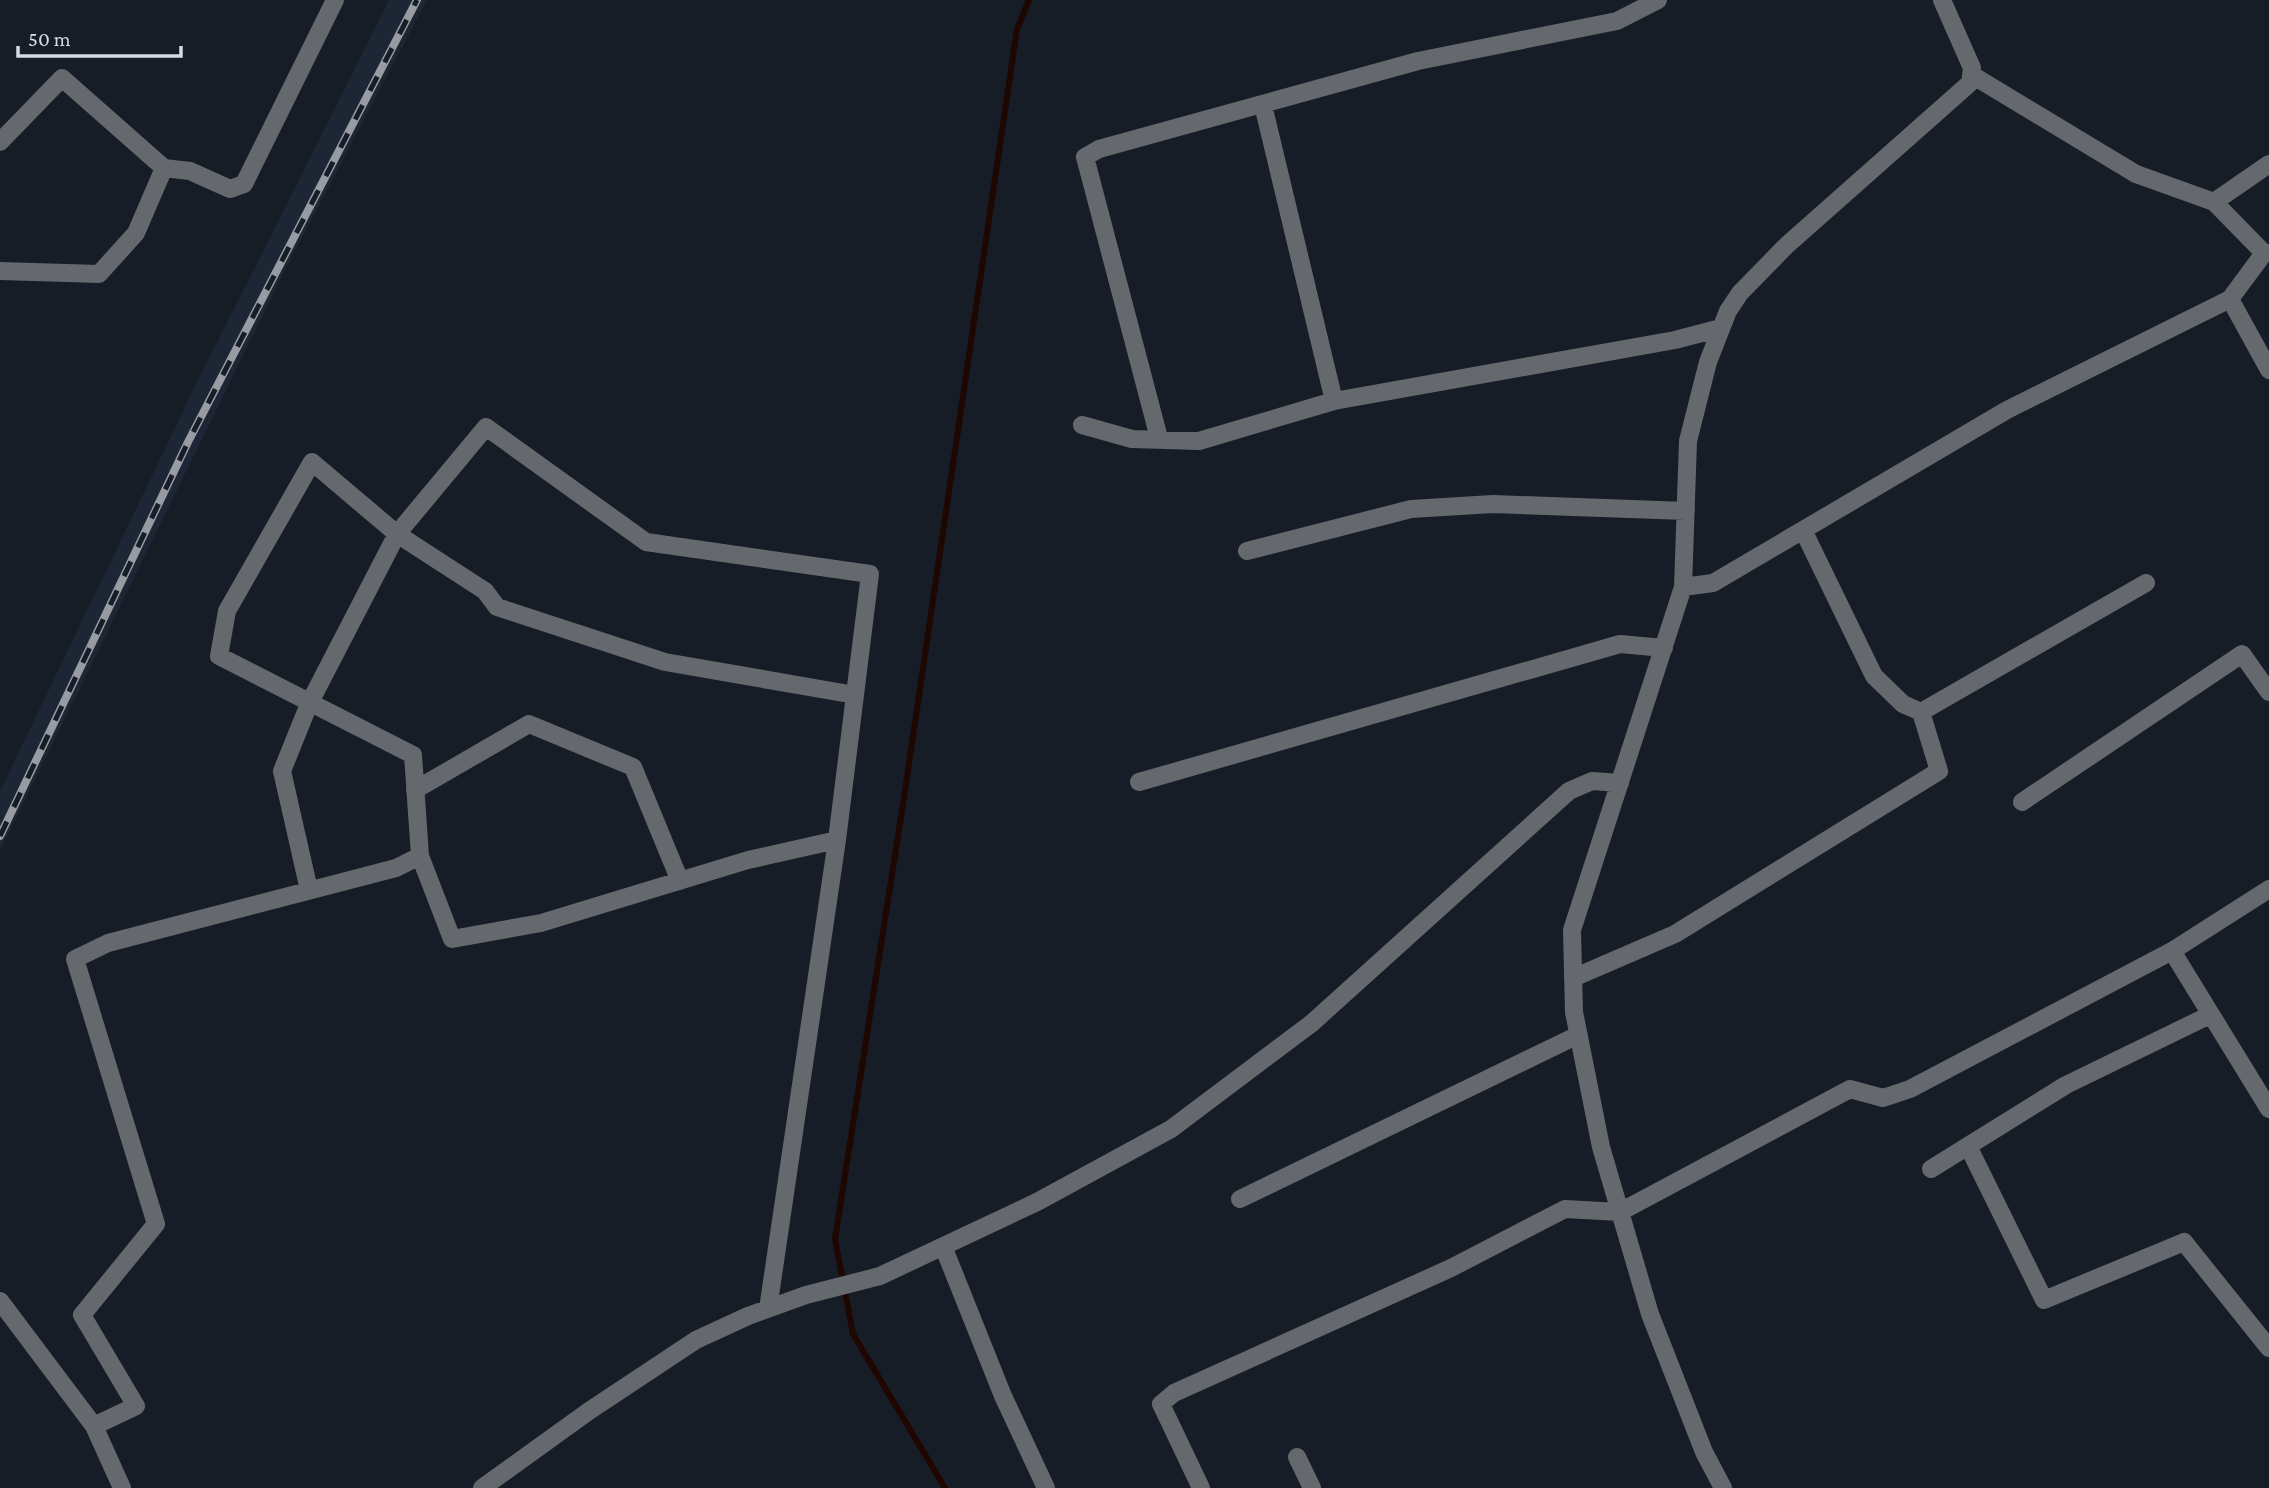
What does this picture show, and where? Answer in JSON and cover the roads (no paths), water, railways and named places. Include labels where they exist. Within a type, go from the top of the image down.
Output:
[{"type":"street","points":[[0,142],[62,78],[164,168],[190,171],[230,188],[244,184],[335,0]]},
{"type":"street","points":[[1159,438],[1085,157],[1099,149],[1418,61],[1617,21],[1658,0]]},
{"type":"street","points":[[1723,1488],[1704,1452],[1650,1314],[1601,1147],[1574,1012],[1573,930],[1683,587],[1688,441],[1721,328],[1740,293],[1787,245],[1970,83],[1972,75],[1969,60],[1942,0]]},
{"type":"street","points":[[1683,587],[1713,583],[2007,410],[2230,299],[2266,253],[2214,202],[2136,174],[1972,75]]},
{"type":"street","points":[[1263,105],[1334,401]]},
{"type":"street","points":[[2214,202],[2269,164]]},
{"type":"street","points":[[0,271],[99,274],[136,233],[164,168]]},
{"type":"street","points":[[2230,299],[2269,370]]},
{"type":"street","points":[[1082,425],[1132,439],[1199,441],[1334,401],[1675,340],[1721,328]]},
{"type":"street","points":[[309,890],[282,771],[309,704],[397,534],[486,427],[646,542],[870,574],[837,840],[768,1309]]},
{"type":"street","points":[[837,840],[748,860],[541,923],[452,939],[420,856],[413,755],[219,656],[227,611],[312,462],[397,534],[485,591],[497,607],[665,662],[855,695]]},
{"type":"street","points":[[1247,551],[1411,509],[1493,504],[1686,511]]},
{"type":"street","points":[[1573,978],[1675,934],[1939,771],[1921,712],[1903,704],[1874,676],[1803,530]]},
{"type":"street","points":[[1921,712],[2146,583]]},
{"type":"street","points":[[1139,782],[1620,644],[1664,648]]},
{"type":"street","points":[[2022,802],[2242,654],[2269,692]]},
{"type":"street","points":[[415,790],[529,724],[633,766],[680,881]]},
{"type":"street","points":[[482,1488],[589,1411],[696,1340],[806,1295],[880,1276],[1037,1202],[1171,1129],[1312,1023],[1569,791],[1592,781],[1620,783]]},
{"type":"street","points":[[94,1426],[136,1406],[82,1315],[156,1224],[75,959],[108,943],[396,868],[420,856]]},
{"type":"street","points":[[1201,1488],[1161,1404],[1174,1394],[1451,1268],[1565,1209],[1620,1212],[1850,1089],[1883,1098],[1910,1089],[2172,951],[2269,889]]},
{"type":"street","points":[[2172,951],[2269,1109]]},
{"type":"street","points":[[1931,1169],[2066,1085],[2210,1015]]},
{"type":"street","points":[[1240,1199],[1578,1035]]},
{"type":"street","points":[[1968,1146],[2044,1300],[2184,1242],[2269,1348]]},
{"type":"street","points":[[943,1246],[1003,1396],[1046,1488]]},
{"type":"street","points":[[0,1301],[94,1426],[122,1488]]},
{"type":"street","points":[[1297,1458],[1312,1488]]},
{"type":"waterway","points":[[945,1488],[853,1334],[835,1239],[903,804],[1017,29],[1029,0]]},
{"type":"railway","points":[[0,836],[188,442],[417,0]]}]
